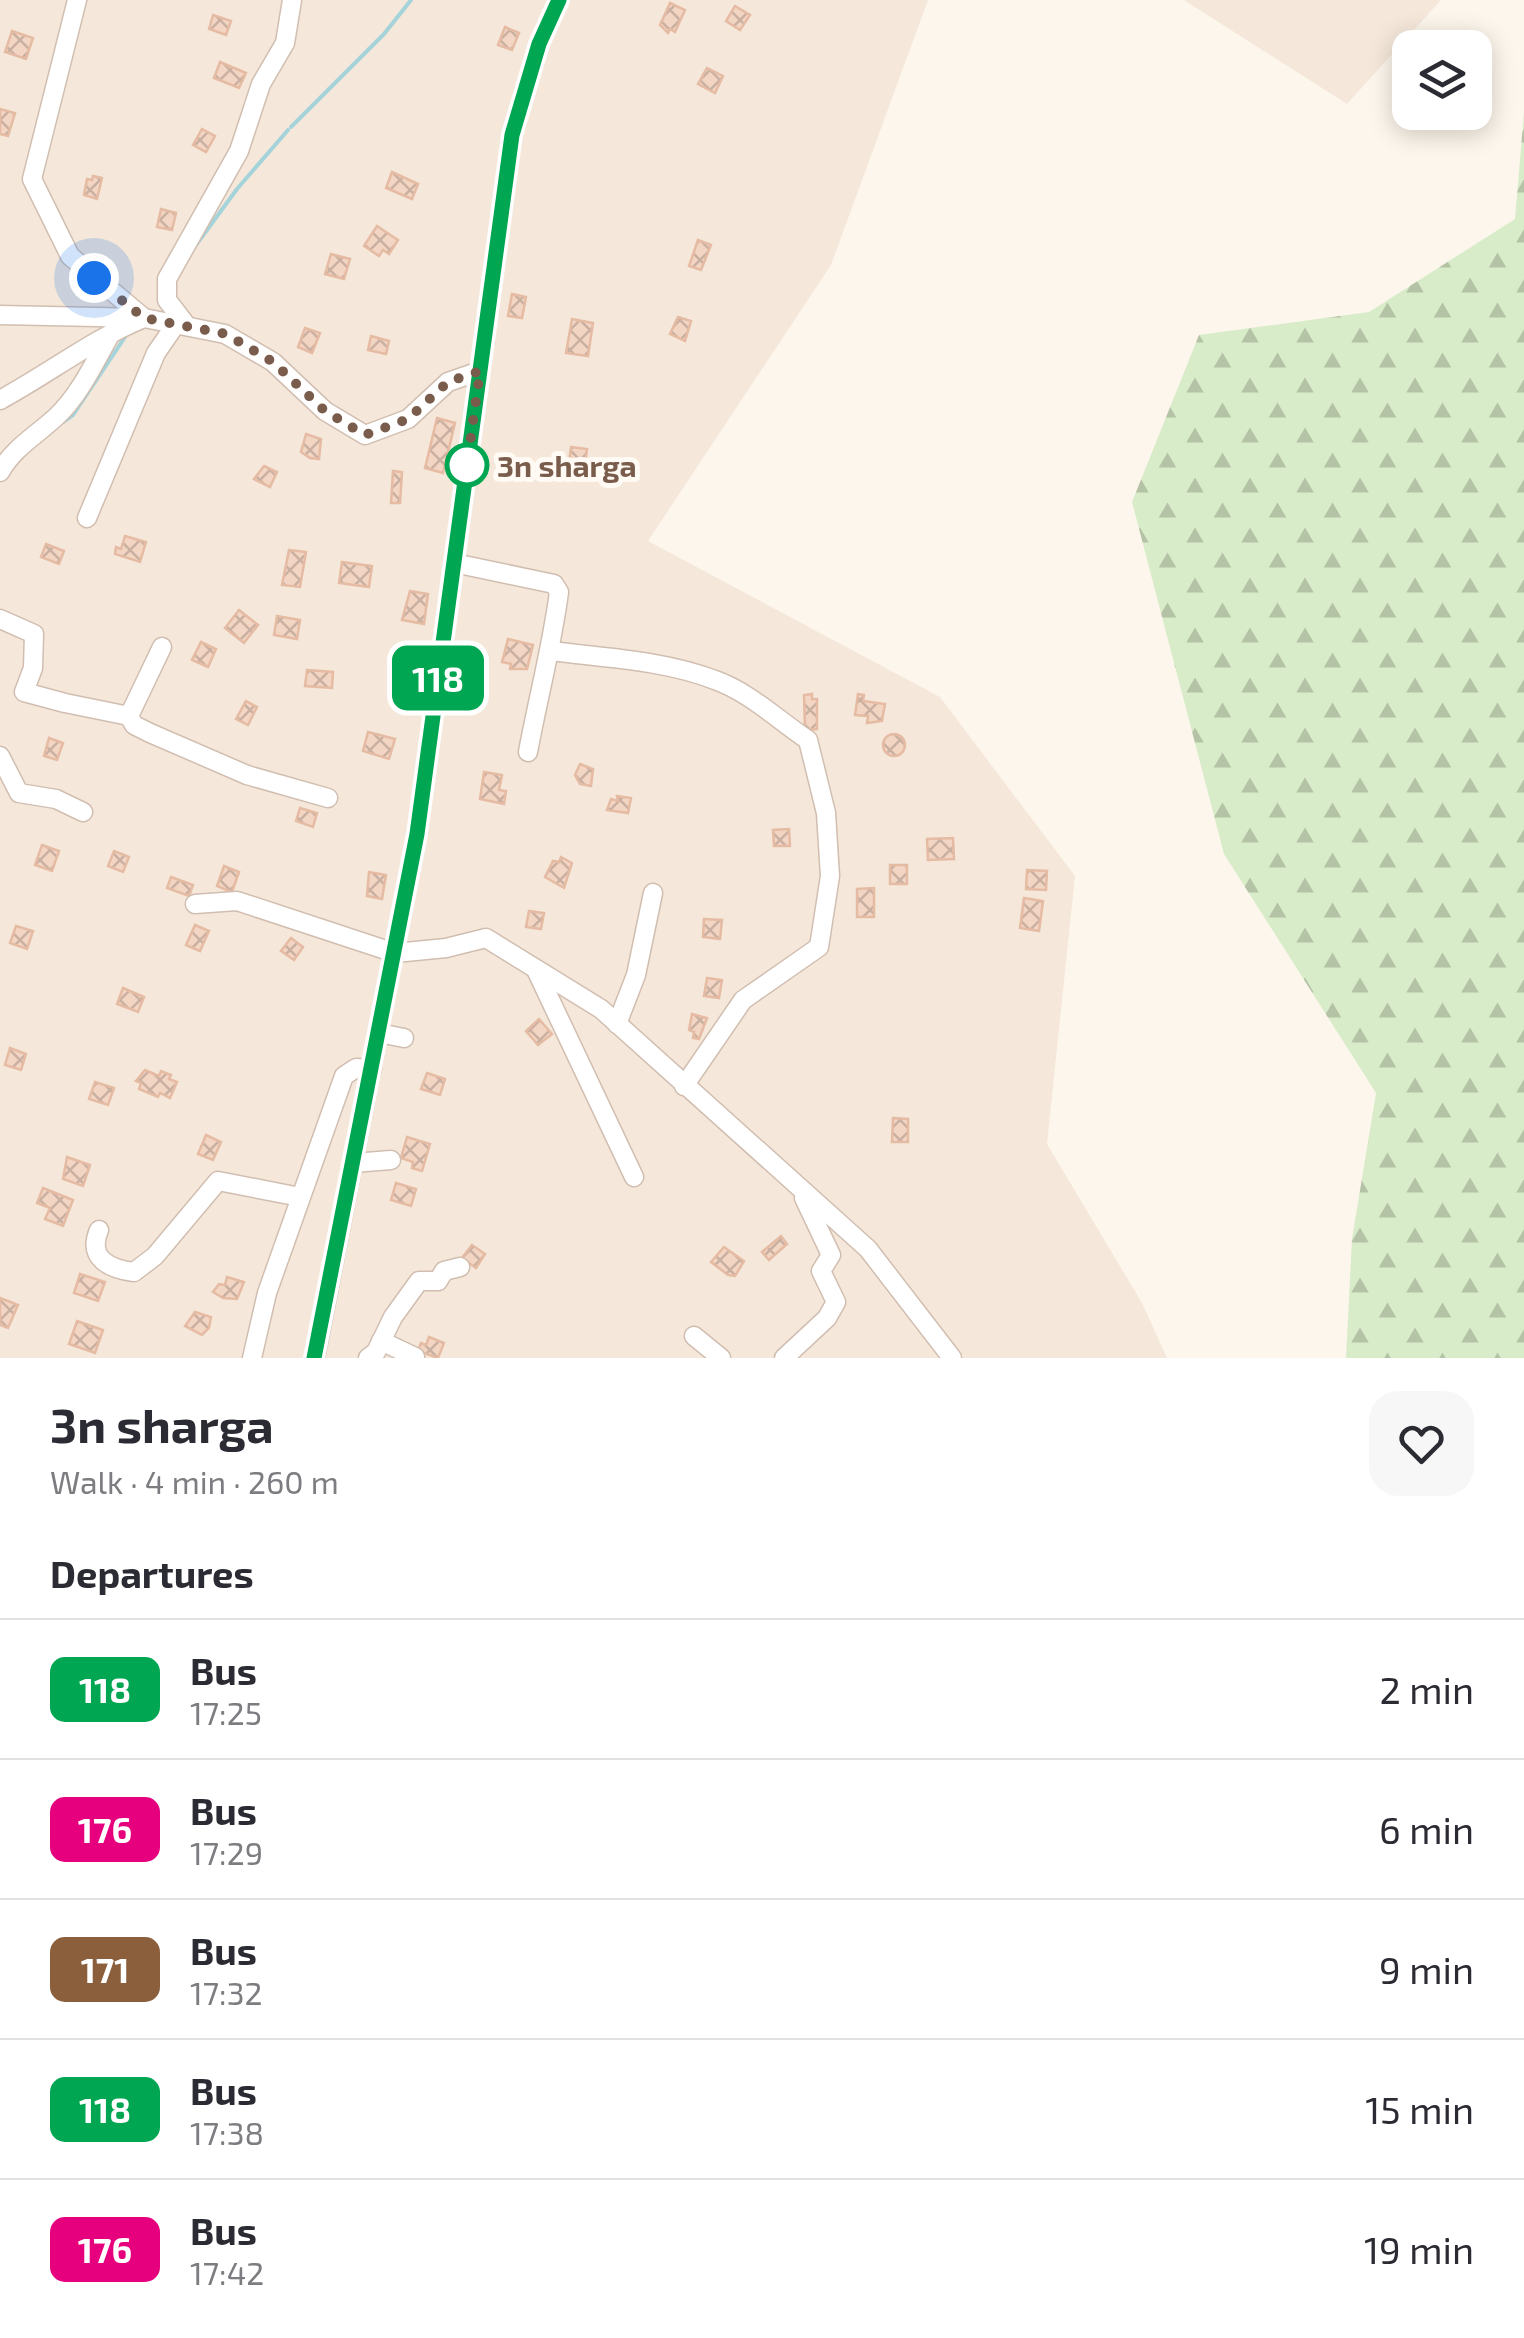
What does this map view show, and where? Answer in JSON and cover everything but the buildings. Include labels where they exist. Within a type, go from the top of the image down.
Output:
[{"type":"street","points":[[77,0],[32,179],[70,256],[144,318]]},
{"type":"street","points":[[181,325],[167,300],[167,279],[239,151],[261,84],[285,43],[292,0]]},
{"type":"street","points":[[314,1358],[417,834],[512,135],[539,44],[559,0]]},
{"type":"street","points":[[0,314],[144,318],[226,334],[273,362],[325,411],[365,435],[408,419],[448,382],[480,371]]},
{"type":"street","points":[[0,400],[113,330],[144,318]]},
{"type":"street","points":[[87,518],[156,353],[181,325]]},
{"type":"street","points":[[0,472],[26,440],[56,417],[75,395],[113,330]]},
{"type":"street","points":[[454,563],[554,584],[559,592],[551,651],[528,752]]},
{"type":"street","points":[[0,619],[34,634],[33,668],[24,692],[129,716],[134,725],[247,775],[328,798]]},
{"type":"street","points":[[129,716],[162,647]]},
{"type":"street","points":[[551,651],[663,666],[716,680],[743,694],[808,740],[826,813],[830,876],[819,946],[742,1000],[684,1086]]},
{"type":"street","points":[[0,756],[19,793],[56,799],[83,812]]},
{"type":"street","points":[[617,1024],[636,975],[653,893]]},
{"type":"street","points":[[195,904],[237,902],[395,953],[446,948],[486,938],[601,1009],[868,1248],[952,1358]]},
{"type":"street","points":[[537,972],[634,1178]]},
{"type":"street","points":[[379,1033],[404,1038]]},
{"type":"street","points":[[252,1358],[267,1293],[344,1076],[356,1068],[372,1069]]},
{"type":"street","points":[[353,1163],[391,1160]]},
{"type":"street","points":[[99,1230],[95,1240],[99,1259],[112,1270],[134,1272],[156,1256],[218,1181],[300,1197]]},
{"type":"street","points":[[784,1358],[827,1318],[836,1302],[822,1271],[831,1255],[800,1188]]},
{"type":"street","points":[[368,1358],[419,1282],[438,1281],[444,1271],[460,1267]]},
{"type":"street","points":[[694,1336],[721,1358]]},
{"type":"street","points":[[381,1341],[415,1358]]},
{"type":"shaded area","points":[[0,0],[928,0],[831,265],[648,541],[940,697],[1075,876],[1047,1144],[1142,1303],[1167,1358],[0,1358]]},
{"type":"shaded area","points":[[1184,0],[1441,0],[1414,30],[1392,30],[1392,54],[1347,104]]},
{"type":"green space","points":[[1524,112],[1524,1358],[1346,1358],[1352,1239],[1376,1093],[1224,854],[1132,502],[1199,335],[1369,312],[1515,219]]},
{"type":"waterway","points":[[291,127],[384,34],[411,0]]},
{"type":"waterway","points":[[196,245],[288,130]]},
{"type":"waterway","points":[[63,422],[73,415],[127,334]]},
{"type":"bus line","name":"118","points":[[314,1358],[417,834],[512,135],[539,44],[559,0]]},
{"type":"place","name":"3n sharga","points":[[467,465]]},
{"type":"route","points":[[94,278],[144,318],[226,334],[273,362],[325,411],[365,435],[408,419],[448,382],[480,371],[467,465]]}]
